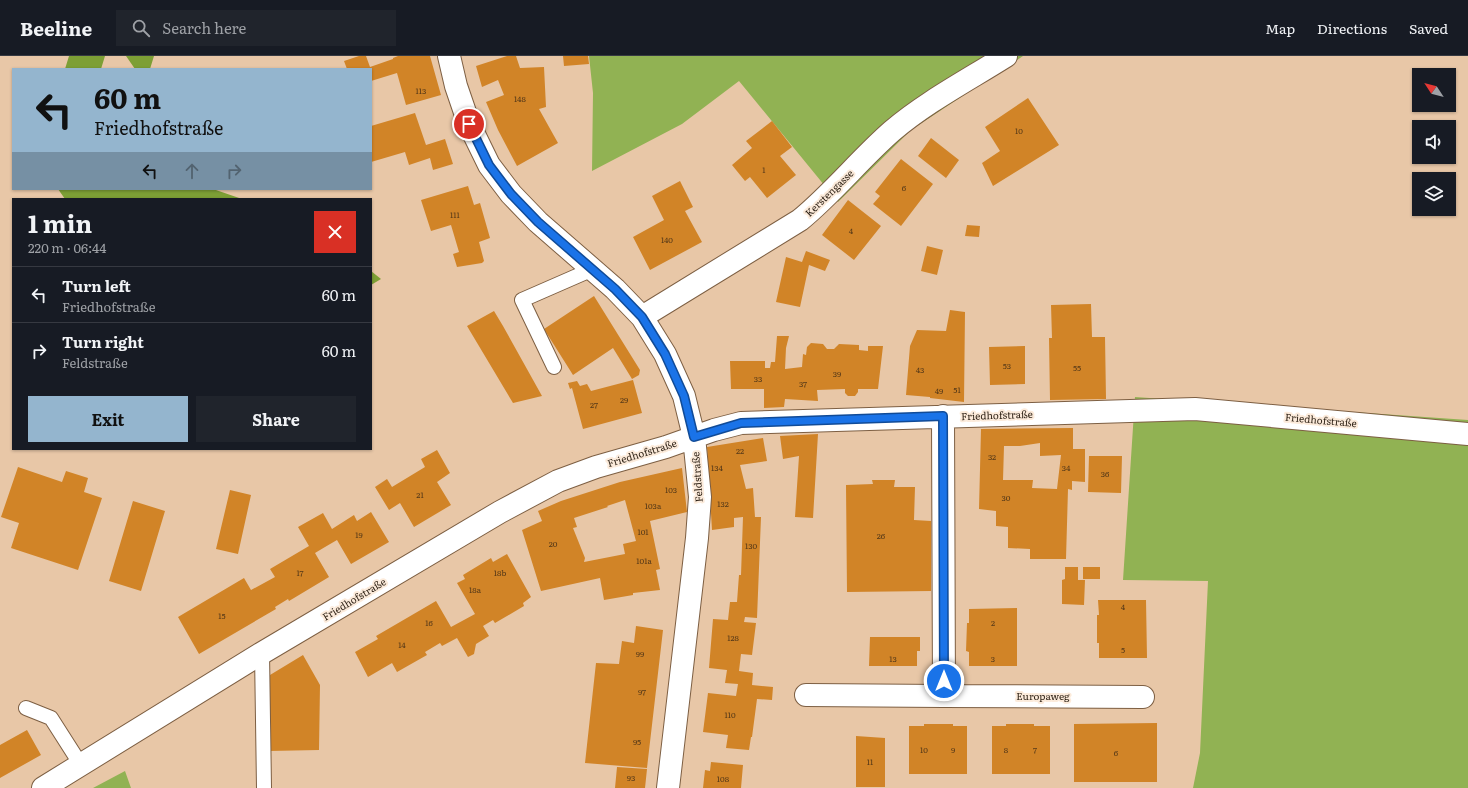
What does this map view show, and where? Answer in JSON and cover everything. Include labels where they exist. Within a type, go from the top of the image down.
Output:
[{"type":"street","name":"Feldstraße","points":[[448,56],[456,86],[469,124],[489,165],[511,194],[538,222],[615,289],[642,317],[665,354],[684,396],[694,437],[700,497],[668,788]]},
{"type":"street","name":"Kerstengasse","points":[[642,317],[800,220],[816,207],[892,131],[923,108],[1006,56]]},
{"type":"street","name":"Friedhofstraße","points":[[44,788],[262,653],[500,512],[558,482],[596,467],[741,423],[1195,409],[1468,434]]},
{"type":"street","points":[[943,416],[944,696]]},
{"type":"street","name":"Europaweg","points":[[806,695],[1143,697]]},
{"type":"lane","points":[[554,367],[522,300],[593,269]]},
{"type":"lane","points":[[262,653],[264,788]]},
{"type":"lane","points":[[26,708],[51,718],[81,765]]},
{"type":"green space","points":[[69,56],[105,56],[101,68],[65,68]]},
{"type":"green space","points":[[126,56],[154,56],[150,68],[134,68]]},
{"type":"green space","points":[[589,56],[1023,56],[911,130],[838,202],[739,81],[682,124],[592,171],[593,93]]},
{"type":"green space","points":[[59,190],[216,190],[239,198],[64,198]]},
{"type":"green space","points":[[372,272],[381,279],[372,284]]},
{"type":"green space","points":[[1135,397],[1468,420],[1468,788],[1193,788],[1200,753],[1208,581],[1123,580]]},
{"type":"green space","points":[[125,771],[131,788],[93,788]]},
{"type":"building","points":[[359,56],[366,56],[370,67],[398,56],[430,56],[441,95],[406,105],[397,73],[372,81],[372,68],[347,68],[344,61]]},
{"type":"building","points":[[507,56],[516,56],[520,68],[544,67],[546,107],[539,109],[558,143],[517,166],[498,130],[486,102],[504,95],[498,80],[482,87],[476,66]]},
{"type":"building","points":[[563,56],[588,56],[589,64],[564,66]]},
{"type":"building","points":[[1028,98],[1059,145],[993,186],[982,163],[1000,151],[985,127]]},
{"type":"building","points":[[415,113],[426,145],[445,139],[453,164],[433,170],[430,158],[409,165],[405,152],[372,162],[372,126]]},
{"type":"building","points":[[772,121],[792,147],[780,156],[796,175],[767,198],[750,177],[745,181],[732,165],[752,148],[746,141]]},
{"type":"building","points":[[931,138],[959,160],[946,178],[918,156]]},
{"type":"building","points":[[901,159],[933,184],[901,226],[873,204],[880,196],[875,192]]},
{"type":"building","points":[[680,181],[693,207],[685,211],[702,242],[650,270],[633,237],[664,220],[652,196]]},
{"type":"building","points":[[468,186],[474,205],[480,203],[490,238],[479,242],[484,261],[482,263],[457,267],[453,254],[459,252],[451,225],[431,231],[421,200]]},
{"type":"building","points":[[848,200],[881,226],[854,260],[822,235]]},
{"type":"building","points":[[967,225],[980,226],[979,237],[965,236]]},
{"type":"building","points":[[927,246],[943,250],[937,275],[921,271]]},
{"type":"building","points":[[806,251],[830,260],[825,271],[809,265],[800,307],[776,302],[786,257],[802,262]]},
{"type":"building","points":[[594,296],[640,370],[639,375],[632,379],[613,348],[573,375],[544,329]]},
{"type":"building","points":[[1091,304],[1092,337],[1105,337],[1106,399],[1050,400],[1049,338],[1052,338],[1051,305]]},
{"type":"building","points":[[950,310],[965,312],[964,402],[906,395],[910,346],[917,330],[946,331]]},
{"type":"building","points":[[494,311],[542,396],[513,403],[467,326]]},
{"type":"building","points":[[777,336],[789,336],[786,348],[785,369],[802,367],[803,354],[806,355],[807,347],[811,343],[823,344],[827,349],[834,349],[839,344],[859,345],[859,350],[868,351],[868,346],[883,346],[878,389],[858,389],[855,396],[848,396],[845,393],[845,389],[817,390],[818,401],[785,399],[784,407],[764,408],[764,389],[731,389],[730,361],[765,361],[765,368],[770,368],[771,362],[775,362]]},
{"type":"building","points":[[1025,346],[1025,384],[990,385],[989,347]]},
{"type":"building","points":[[633,380],[642,413],[583,429],[572,388],[570,389],[568,383],[577,381],[580,386],[587,384],[591,391]]},
{"type":"building","points":[[1073,428],[1073,449],[1085,449],[1085,482],[1072,481],[1072,490],[1068,489],[1066,559],[1030,559],[1030,549],[1008,548],[1008,527],[996,526],[996,511],[979,509],[981,429]],"holes":[[[1040,443],[1040,456],[1061,455],[1057,489],[1032,488],[1033,480],[1003,480],[1004,446],[1020,446]]]},
{"type":"building","points":[[818,434],[813,518],[795,517],[799,456],[783,459],[780,436]]},
{"type":"building","points":[[763,438],[767,461],[740,465],[746,489],[753,488],[755,517],[761,517],[757,618],[745,617],[744,622],[756,623],[752,655],[741,654],[739,671],[753,673],[752,685],[773,687],[772,700],[757,699],[749,750],[726,748],[728,735],[703,732],[708,693],[736,696],[738,684],[725,683],[727,670],[709,668],[713,619],[728,620],[730,602],[737,602],[739,575],[741,575],[743,517],[734,518],[734,527],[712,530],[707,447]]},
{"type":"building","points":[[437,450],[450,473],[437,482],[451,505],[414,527],[400,503],[389,510],[375,487],[387,479],[392,487],[425,467],[421,459]]},
{"type":"building","points":[[1089,456],[1122,456],[1121,493],[1088,492]]},
{"type":"building","points":[[18,467],[62,482],[66,471],[88,478],[84,492],[102,498],[78,570],[11,548],[19,523],[1,517]]},
{"type":"building","points":[[682,468],[687,512],[650,521],[660,569],[656,570],[660,590],[633,593],[633,595],[604,600],[600,578],[541,591],[522,530],[542,521],[538,511],[561,501],[620,482]],"holes":[[[625,500],[636,541],[623,544],[625,554],[584,562],[585,558],[573,528],[577,527],[574,518]]]},
{"type":"building","points":[[872,480],[895,480],[894,487],[915,487],[914,520],[931,521],[931,591],[847,592],[846,485],[873,484]]},
{"type":"building","points":[[230,490],[251,495],[238,554],[216,549]]},
{"type":"building","points":[[133,501],[165,511],[141,591],[109,581]]},
{"type":"building","points":[[371,512],[389,542],[351,564],[337,540],[325,547],[315,553],[329,577],[289,601],[288,599],[275,607],[276,609],[199,654],[178,617],[244,578],[251,590],[275,577],[270,569],[309,546],[298,527],[323,513],[332,529],[354,515],[357,521]]},
{"type":"building","points":[[507,554],[531,597],[523,603],[524,606],[495,623],[493,620],[483,626],[489,636],[476,644],[474,654],[468,657],[457,638],[442,646],[440,643],[425,652],[427,655],[397,672],[392,663],[368,677],[355,652],[378,639],[376,636],[436,601],[451,627],[475,614],[457,583],[465,579],[463,575],[491,558],[493,562]]},
{"type":"building","points":[[1065,567],[1078,567],[1078,580],[1085,580],[1084,605],[1062,604],[1062,580],[1065,579]]},
{"type":"building","points":[[1083,567],[1100,567],[1100,579],[1083,579]]},
{"type":"building","points":[[1098,600],[1146,600],[1147,658],[1099,658],[1099,643],[1097,643],[1097,615],[1099,615]]},
{"type":"building","points":[[1017,608],[1017,666],[969,666],[969,652],[966,651],[969,609]]},
{"type":"building","points":[[636,626],[663,630],[647,768],[585,763],[596,663],[619,664],[622,641],[634,643]]},
{"type":"building","points":[[870,637],[920,637],[920,651],[917,651],[917,666],[869,666]]},
{"type":"building","points":[[303,655],[320,685],[319,750],[268,751],[270,675]]},
{"type":"building","points":[[1157,723],[1157,782],[1074,782],[1074,724]]},
{"type":"building","points":[[924,724],[953,724],[953,726],[967,726],[967,774],[909,774],[909,726],[924,726]]},
{"type":"building","points":[[1006,724],[1034,724],[1034,726],[1050,726],[1050,774],[992,774],[992,726],[1006,726]]},
{"type":"building","points":[[27,730],[41,755],[0,778],[0,745]]},
{"type":"building","points":[[856,736],[885,738],[885,787],[856,787]]},
{"type":"building","points":[[711,762],[743,765],[741,788],[703,788],[705,770],[710,771]]},
{"type":"building","points":[[617,767],[647,769],[645,788],[615,788]]},
{"type":"route","points":[[469,124],[489,165],[511,194],[538,222],[615,289],[642,317],[665,354],[684,396],[694,437],[741,423],[943,416],[944,681]]}]
